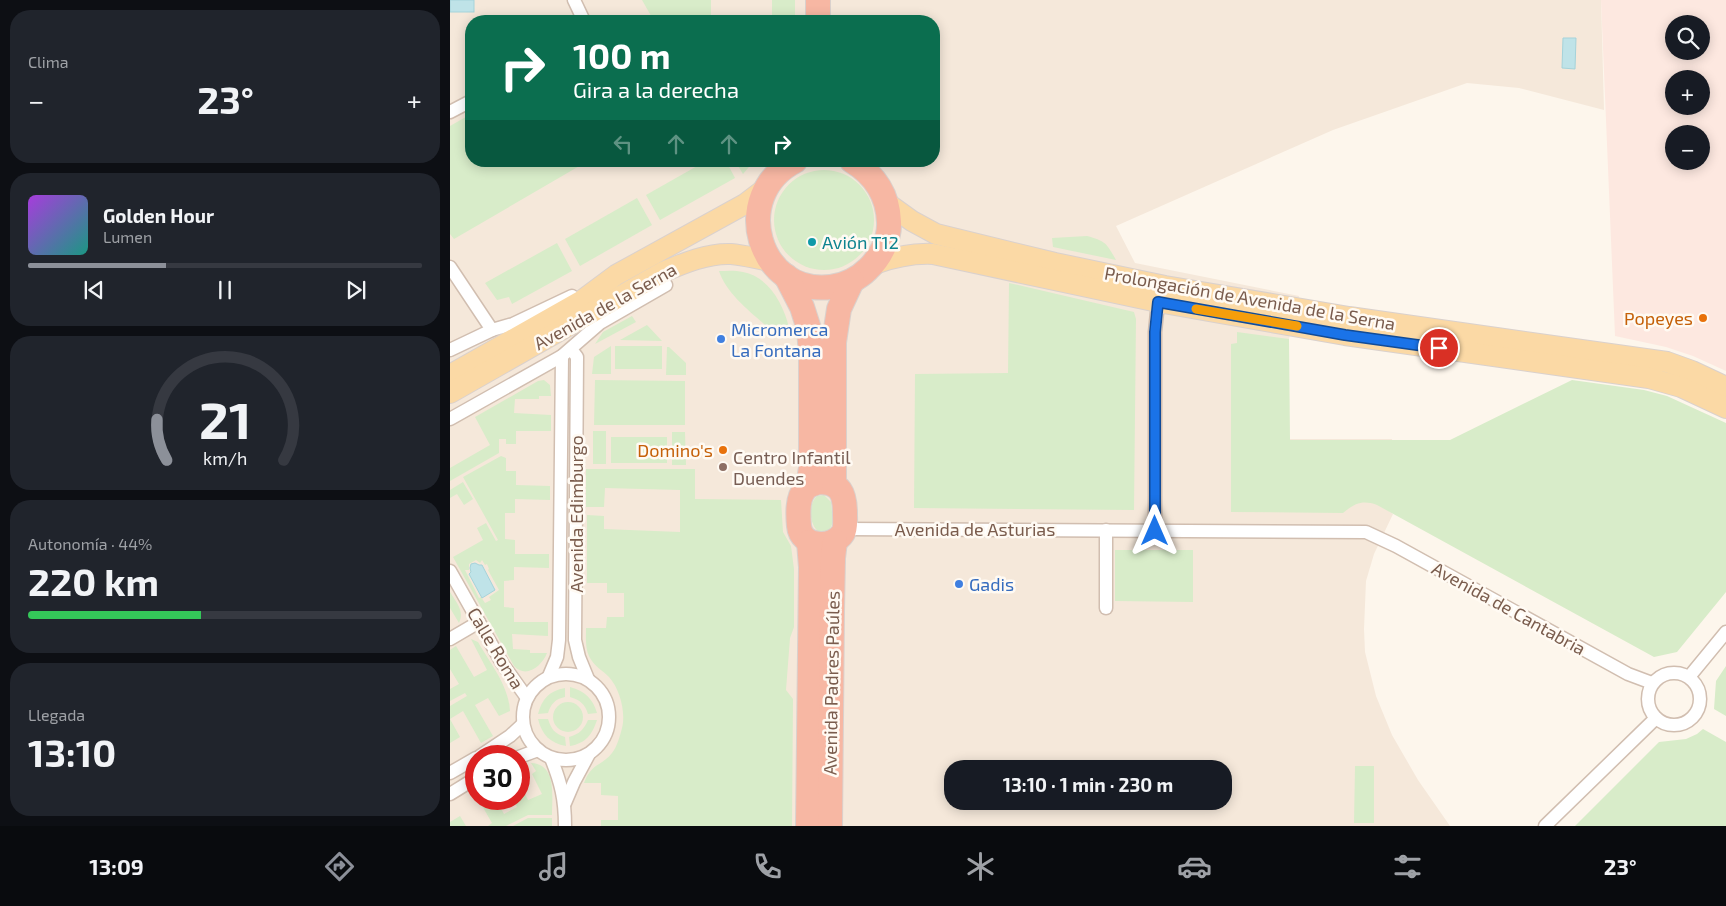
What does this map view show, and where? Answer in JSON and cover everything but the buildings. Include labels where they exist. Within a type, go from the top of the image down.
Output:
[{"type":"highway","points":[[818,0],[818,15]]},
{"type":"highway","points":[[833,0],[833,15]]},
{"type":"highway","points":[[786,167],[775,175],[766,188],[759,206],[757,225],[761,244],[802,307],[810,338],[811,468],[808,486],[801,495],[799,515],[800,533],[809,542],[817,544],[840,535],[845,499],[834,484],[818,482],[808,486]]},
{"type":"highway","points":[[778,269],[798,283],[825,288],[839,286],[852,281],[874,264],[885,245],[889,224],[887,203],[877,182],[861,167]]},
{"type":"highway","points":[[834,484],[834,342],[839,309],[852,281]]},
{"type":"highway","name":"Avenida Padres Paúles","points":[[830,826],[833,584],[840,535]]},
{"type":"highway","name":"Avenida Padres Paúles","points":[[808,826],[811,566],[809,542]]},
{"type":"main road","name":"Avenida de la Serna","points":[[450,375],[581,301],[630,267],[745,204],[766,188]]},
{"type":"main road","name":"Prolongación de Avenida de la Serna","points":[[887,203],[912,221],[936,234],[1054,263],[1165,286],[1622,364]]},
{"type":"main road","name":"Prolongación de Avenida de la Serna","points":[[874,264],[896,257],[920,253],[933,254],[1158,302],[1345,335],[1622,364]]},
{"type":"main road","name":"Avenida de la Serna","points":[[450,394],[663,272],[686,262],[704,257],[730,254],[778,269]]},
{"type":"main road","points":[[1622,364],[1667,362],[1726,387]]},
{"type":"main road","points":[[1622,364],[1648,378],[1681,386],[1726,408]]},
{"type":"street","points":[[574,0],[581,15]]},
{"type":"street","points":[[450,112],[465,104]]},
{"type":"street","points":[[450,267],[492,330]]},
{"type":"street","name":"Avenida de la Serna","points":[[450,350],[492,330],[513,324],[609,280]]},
{"type":"street","name":"Avenida de la Serna","points":[[450,420],[566,352],[600,323],[666,285]]},
{"type":"street","points":[[1155,531],[1155,332],[1158,302]]},
{"type":"street","name":"Avenida Edimburgo","points":[[549,676],[557,657],[559,640],[566,352],[577,358],[574,640],[588,679]]},
{"type":"street","points":[[1106,530],[1106,608]]},
{"type":"street","name":"Avenida de Asturias","points":[[840,535],[1106,530],[1366,532]]},
{"type":"street","name":"Avenida de Cantabria","points":[[1366,532],[1396,546],[1628,674],[1652,683]]},
{"type":"street","name":"Calle Roma","points":[[450,571],[512,679],[527,698]]},
{"type":"street","points":[[450,639],[479,622]]},
{"type":"street","points":[[1689,677],[1726,632]]},
{"type":"street","points":[[1673,672],[1689,677],[1695,683],[1698,690],[1699,706],[1689,720],[1681,724],[1663,723],[1651,712],[1648,705],[1647,697],[1652,683],[1665,673],[1673,672]]},
{"type":"street","points":[[569,673],[588,679],[600,690],[608,704],[610,720],[607,734],[600,746],[589,754],[571,761],[551,758],[538,750],[528,739],[523,724],[523,711],[527,698],[536,685],[549,676],[569,673]]},
{"type":"street","points":[[1545,826],[1656,718]]},
{"type":"street","points":[[496,745],[523,724]]},
{"type":"street","points":[[530,753],[538,750]]},
{"type":"street","points":[[565,803],[589,754]]},
{"type":"street","points":[[551,758],[560,781],[565,803],[565,826]]},
{"type":"street","points":[[450,773],[465,764]]},
{"type":"street","points":[[450,794],[465,785]]},
{"type":"shaded area","points":[[450,0],[1601,0],[1604,110],[1519,88],[1467,83],[1333,130],[1116,226],[1135,263],[1299,296],[1289,339],[1289,439],[1392,439],[1389,511],[1393,514],[1374,554],[1366,581],[1365,652],[1376,696],[1392,735],[1418,780],[1450,826],[450,826]]},
{"type":"shaded area","points":[[1601,0],[1726,0],[1726,371],[1693,356],[1666,347],[1615,336]]},
{"type":"green space","points":[[642,0],[711,0],[711,15],[651,15]]},
{"type":"green space","points":[[772,0],[795,0],[795,15],[772,15]]},
{"type":"green space","points":[[465,117],[465,167],[578,167],[454,239],[450,234],[450,126]]},
{"type":"green space","points":[[695,167],[729,167],[735,178],[660,220],[646,195]]},
{"type":"green space","points":[[739,167],[749,167],[743,174]]},
{"type":"green space","points":[[824,170],[843,174],[859,185],[870,201],[874,220],[870,239],[859,255],[843,266],[824,270],[805,266],[789,255],[778,239],[774,220],[778,201],[789,185],[805,174]]},
{"type":"green space","points":[[637,198],[652,225],[580,266],[565,239]]},
{"type":"green space","points":[[1087,236],[1105,244],[1116,260],[1053,247],[1052,238]]},
{"type":"green space","points":[[557,243],[572,271],[512,304],[509,297],[497,300],[485,283]]},
{"type":"green space","points":[[719,271],[743,272],[760,279],[779,301],[789,327],[771,330],[734,296]]},
{"type":"green space","points":[[1009,283],[1134,312],[1136,319],[1134,510],[914,508],[915,374],[1008,373]]},
{"type":"green space","points":[[632,316],[636,322],[595,344],[603,332]]},
{"type":"green space","points":[[647,325],[662,341],[620,340]]},
{"type":"green space","points":[[1237,332],[1289,339],[1290,440],[1450,440],[1572,380],[1644,390],[1667,396],[1726,423],[1726,592],[1677,652],[1654,657],[1377,505],[1359,503],[1343,513],[1231,512],[1231,344],[1237,343]]},
{"type":"green space","points":[[611,346],[611,374],[592,374],[594,357]]},
{"type":"green space","points":[[615,346],[662,346],[662,369],[615,369]]},
{"type":"green space","points":[[667,347],[686,363],[686,375],[666,375]]},
{"type":"green space","points":[[544,380],[550,385],[551,396],[539,396],[539,399],[515,399],[514,413],[551,415],[551,431],[516,431],[516,444],[506,444],[506,439],[499,439],[499,453],[450,481],[450,468],[490,445],[475,417],[538,381]]},
{"type":"green space","points":[[595,380],[685,381],[685,425],[594,425]]},
{"type":"green space","points":[[593,431],[606,431],[606,464],[593,464]]},
{"type":"green space","points":[[672,432],[685,432],[686,465],[672,465]]},
{"type":"green space","points":[[611,437],[667,437],[667,463],[611,463]]},
{"type":"green space","points":[[501,456],[506,458],[506,471],[516,471],[516,485],[550,486],[550,500],[515,499],[515,513],[505,513],[505,539],[515,540],[515,554],[549,554],[549,568],[514,567],[514,580],[504,581],[504,607],[514,608],[514,622],[548,622],[548,636],[512,634],[513,649],[530,650],[530,653],[547,653],[538,666],[528,671],[519,670],[514,666],[453,557],[483,540],[477,528],[486,523],[496,541],[498,540],[463,477]],"holes":[[[476,560],[480,563],[482,560],[485,565],[487,564],[488,570],[499,590],[489,597],[491,600],[485,603],[481,597],[479,598],[465,570],[469,570],[469,564]]]},
{"type":"green space","points":[[586,469],[695,469],[695,499],[781,500],[783,532],[791,546],[794,569],[794,627],[790,638],[786,690],[793,699],[792,826],[601,826],[601,820],[618,820],[618,796],[601,795],[601,783],[584,783],[593,768],[614,751],[623,722],[623,708],[613,682],[594,664],[588,655],[586,628],[606,628],[607,617],[624,617],[624,593],[607,593],[607,583],[587,583],[587,515],[604,516],[604,529],[680,532],[680,490],[605,488],[604,507],[586,507]]},
{"type":"green space","points":[[463,482],[473,499],[464,505],[457,494],[450,498],[450,490]]},
{"type":"green space","points":[[824,495],[831,502],[833,522],[829,531],[819,532],[813,525],[811,509],[817,496]]},
{"type":"green space","points":[[1115,550],[1193,550],[1193,602],[1115,601]]},
{"type":"green space","points":[[450,592],[461,614],[459,623],[450,608]]},
{"type":"green space","points":[[471,639],[478,642],[503,684],[510,711],[499,716],[488,698],[475,705],[493,736],[481,743],[463,711],[450,719],[450,706],[467,696],[465,693],[450,701],[450,689],[459,684],[450,669],[450,650],[456,646],[474,677],[487,670]]},
{"type":"green space","points":[[1726,666],[1726,716],[1714,709],[1716,681]]},
{"type":"green space","points":[[570,687],[588,696],[597,713],[588,714],[582,703],[570,697]]},
{"type":"green space","points":[[565,688],[565,697],[554,702],[548,713],[538,714],[547,696]]},
{"type":"green space","points":[[568,702],[574,703],[582,711],[582,723],[574,731],[568,732],[562,731],[554,723],[553,717],[554,711],[562,703]]},
{"type":"green space","points":[[450,719],[460,737],[450,743]]},
{"type":"green space","points":[[538,719],[548,719],[554,731],[565,737],[566,746],[555,743],[544,734]]},
{"type":"green space","points":[[588,720],[597,720],[588,738],[570,746],[569,737],[581,731]]},
{"type":"green space","points":[[1703,729],[1726,742],[1726,826],[1575,826],[1659,742],[1686,739]]},
{"type":"green space","points":[[531,763],[545,769],[549,775],[552,790],[552,815],[528,815],[506,826],[488,826],[492,823],[484,810],[502,810],[504,814],[511,810],[530,810],[530,799],[542,794],[532,774],[536,771]]},
{"type":"green space","points":[[1355,766],[1374,766],[1374,823],[1354,823]]},
{"type":"green space","points":[[460,816],[466,826],[450,826],[450,822]]},
{"type":"green space","points":[[528,818],[552,818],[552,826],[513,826]]},
{"type":"water","points":[[450,0],[474,0],[474,12],[450,12]]},
{"type":"water","points":[[1563,38],[1576,38],[1575,69],[1562,68]]},
{"type":"water","points":[[471,564],[482,565],[495,590],[482,598],[469,574],[471,572]]},
{"type":"slow traffic","points":[[1196,309],[1297,326]]},
{"type":"place","name":"Avión T12","points":[[812,242]]},
{"type":"place","name":"Popeyes","points":[[1703,318]]},
{"type":"place","name":"Micromerca La Fontana","points":[[721,339]]},
{"type":"place","name":"Domino's","points":[[723,450]]},
{"type":"place","name":"Centro Infantil Duendes","points":[[723,467]]},
{"type":"place","name":"Gadis","points":[[959,584]]},
{"type":"route","points":[[1155,531],[1155,332],[1158,302],[1345,335],[1439,348]]}]
